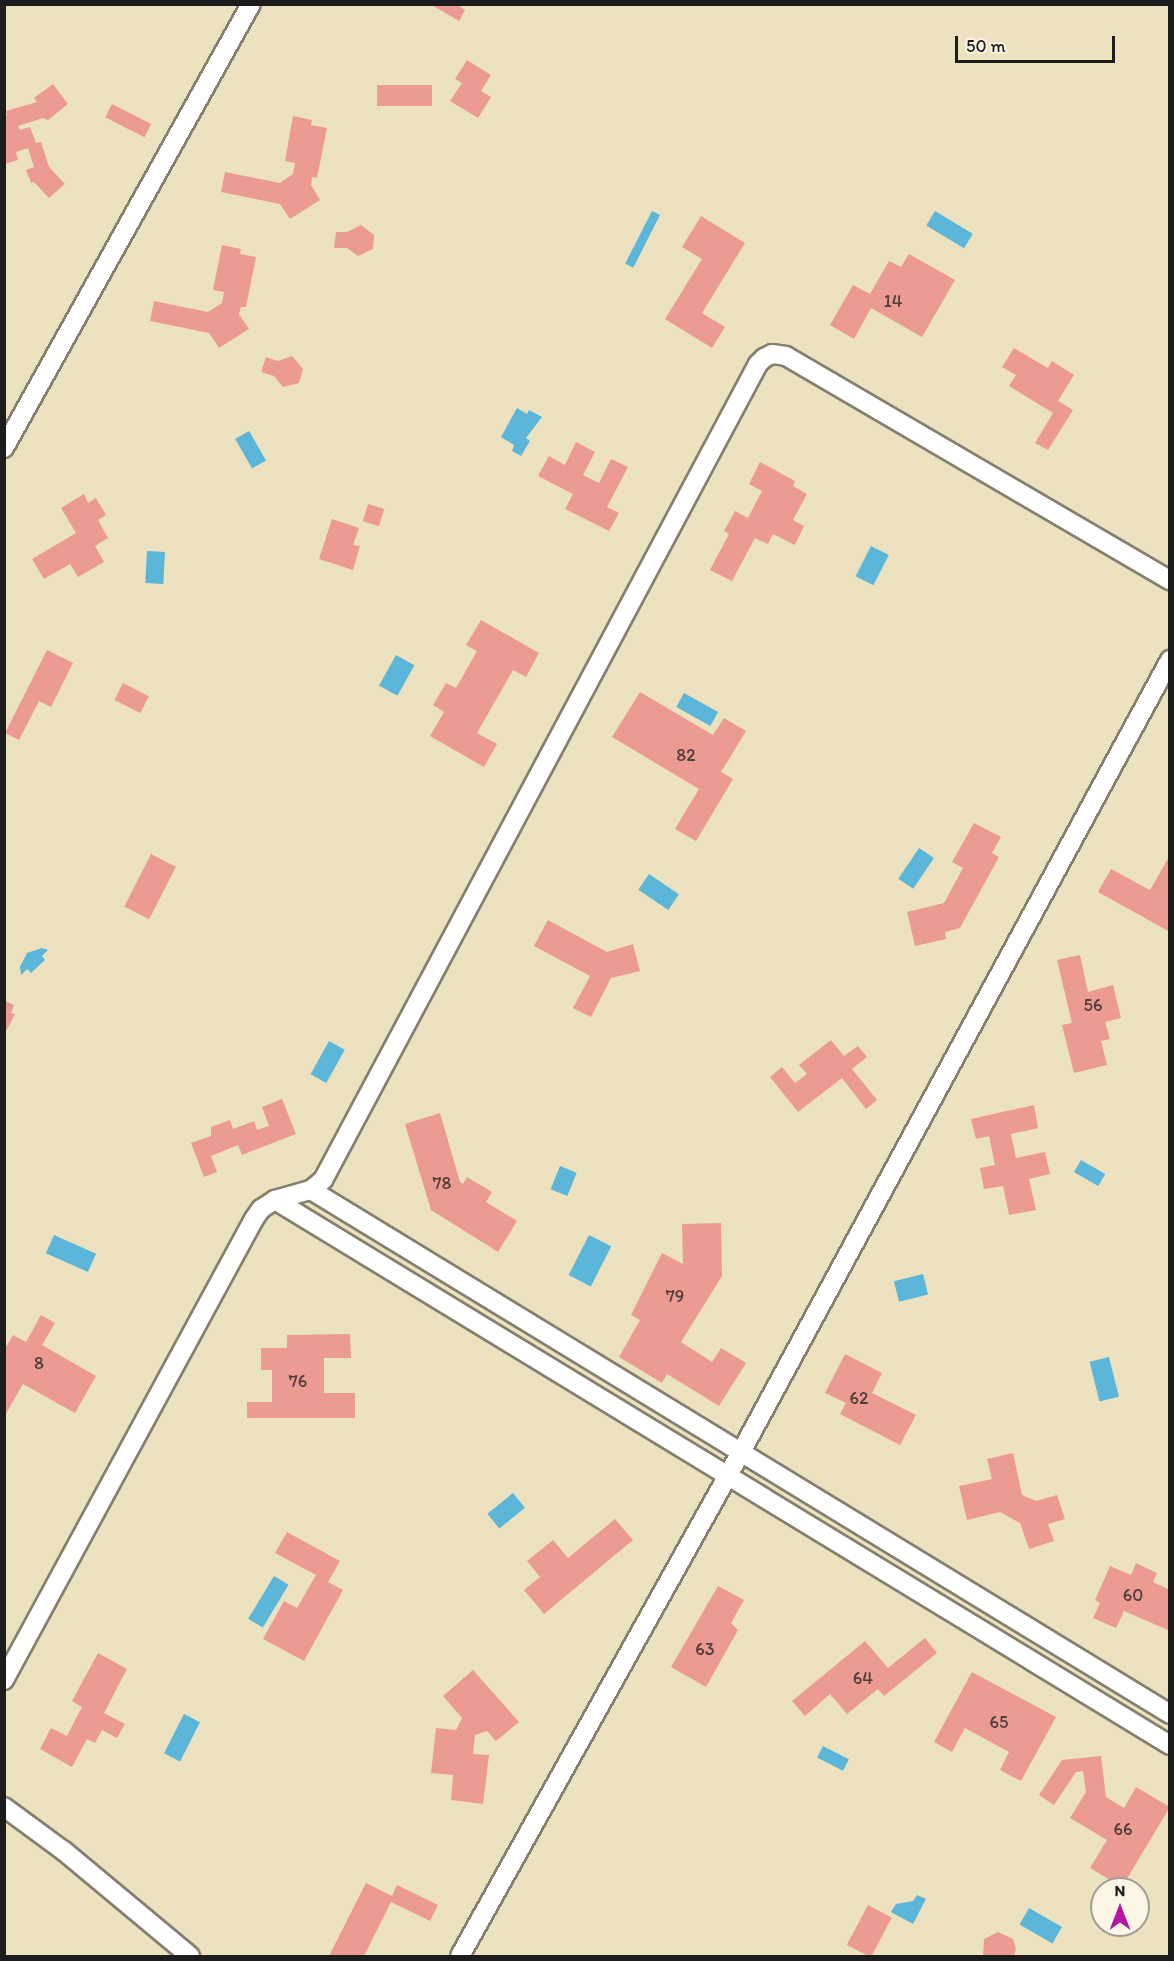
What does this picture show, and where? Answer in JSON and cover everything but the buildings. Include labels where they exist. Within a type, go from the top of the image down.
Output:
[{"type":"street","points":[[4,448],[251,4]]},
{"type":"street","points":[[4,1680],[254,1219],[261,1209],[275,1200],[311,1190],[323,1180],[758,364],[764,358],[772,354],[786,356],[1170,580]]},
{"type":"street","points":[[460,1956],[741,1452],[1170,660]]},
{"type":"street","points":[[311,1190],[1170,1714]]},
{"type":"street","points":[[275,1200],[1170,1745]]},
{"type":"street","points":[[4,1807],[64,1851],[190,1956]]},
{"type":"water","points":[[652,211],[660,215],[633,268],[625,264]]},
{"type":"water","points":[[935,211],[973,234],[964,248],[926,226]]},
{"type":"water","points":[[517,408],[527,414],[529,410],[542,417],[526,438],[530,441],[521,456],[512,451],[514,445],[501,437]]},
{"type":"water","points":[[249,431],[266,460],[252,468],[235,439]]},
{"type":"water","points":[[871,546],[889,555],[873,585],[856,576]]},
{"type":"water","points":[[147,551],[165,552],[163,584],[145,583]]},
{"type":"water","points":[[396,655],[414,665],[397,696],[379,686]]},
{"type":"water","points":[[684,693],[718,712],[710,726],[676,707]]},
{"type":"water","points":[[919,848],[934,858],[913,889],[898,879]]},
{"type":"water","points":[[649,874],[679,894],[668,910],[638,890]]},
{"type":"water","points":[[42,948],[48,950],[42,956],[45,960],[31,973],[27,969],[21,975],[20,967],[27,953]]},
{"type":"water","points":[[329,1041],[345,1050],[326,1083],[311,1074]]},
{"type":"water","points":[[1081,1160],[1105,1174],[1098,1186],[1074,1172]]},
{"type":"water","points":[[560,1166],[577,1173],[567,1196],[551,1189]]},
{"type":"water","points":[[54,1235],[96,1254],[88,1272],[46,1253]]},
{"type":"water","points":[[589,1235],[611,1246],[591,1286],[569,1275]]},
{"type":"water","points":[[923,1274],[928,1294],[899,1302],[894,1281]]},
{"type":"water","points":[[1109,1357],[1119,1397],[1100,1402],[1090,1362]]},
{"type":"water","points":[[513,1493],[525,1508],[499,1529],[487,1514]]},
{"type":"water","points":[[274,1576],[289,1585],[263,1628],[248,1619]]},
{"type":"water","points":[[184,1714],[200,1722],[180,1761],[164,1753]]},
{"type":"water","points":[[823,1746],[849,1759],[843,1771],[817,1758]]},
{"type":"water","points":[[917,1895],[926,1899],[913,1924],[891,1912],[896,1904],[913,1901]]},
{"type":"water","points":[[1029,1908],[1062,1927],[1052,1943],[1020,1924]]}]
